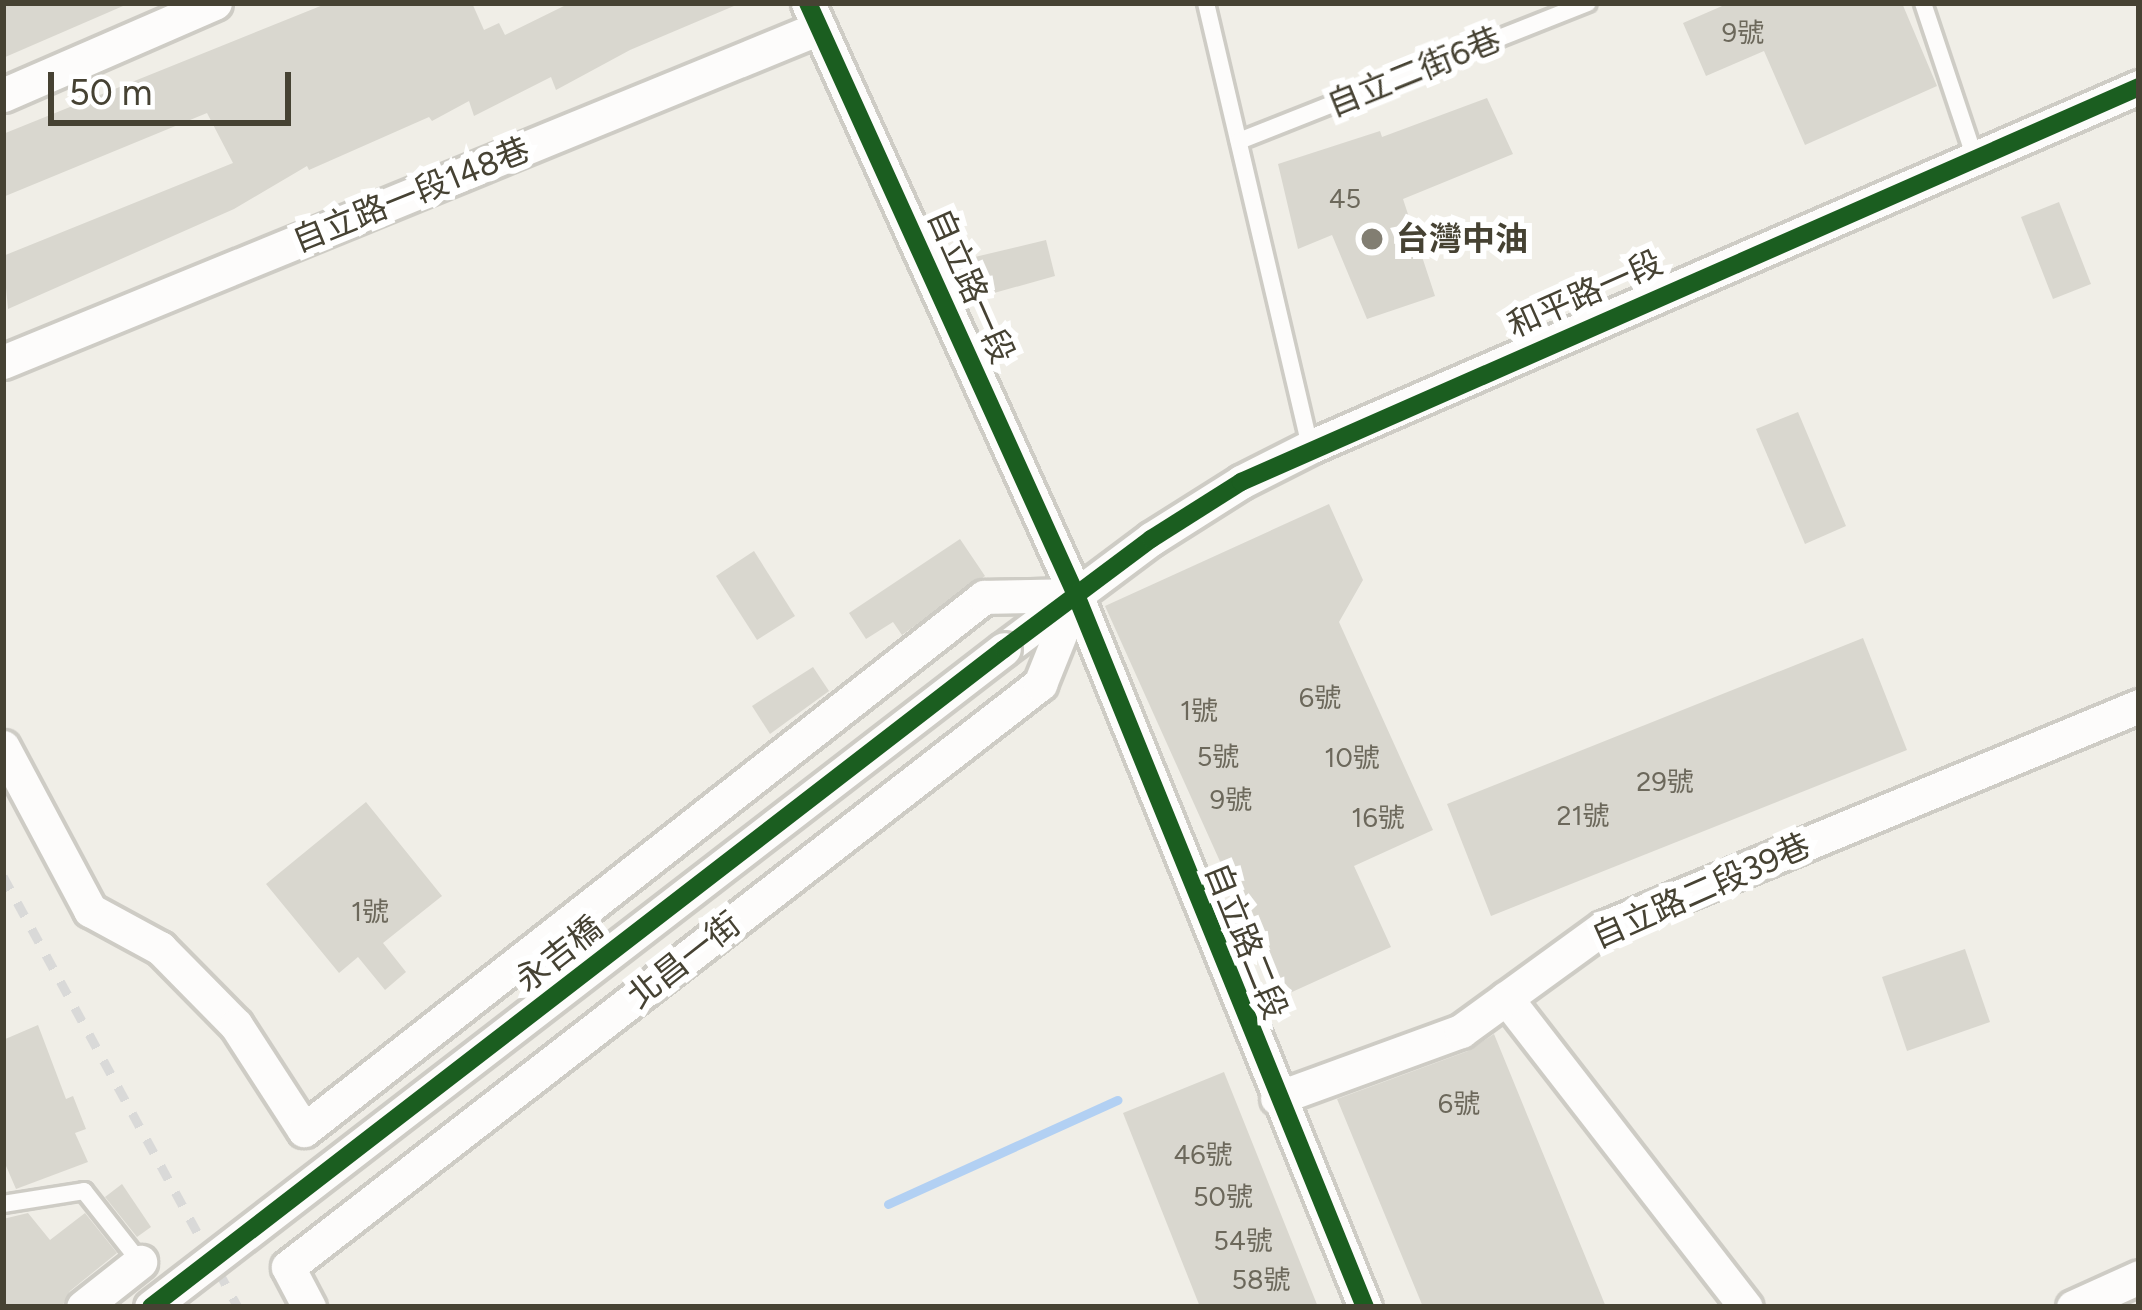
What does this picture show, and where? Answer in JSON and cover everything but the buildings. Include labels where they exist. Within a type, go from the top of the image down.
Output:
[{"type":"street","points":[[3,95],[215,3]]},
{"type":"street","name":"自立路一段148巷","points":[[3,362],[813,15]]},
{"type":"street","name":"自立路一段","points":[[813,15],[1076,595]]},
{"type":"street","name":"和平路一段","points":[[1076,595],[1241,482],[1310,447],[2139,86]]},
{"type":"street","points":[[3,747],[90,910],[160,948],[236,1025],[304,1130],[985,597],[1076,595]]},
{"type":"street","name":"永吉橋","points":[[151,1307],[1076,595]]},
{"type":"street","name":"自立路二段","points":[[1076,595],[1276,1098],[1365,1307]]},
{"type":"street","name":"北昌一街","points":[[309,1307],[288,1267],[1040,684],[1076,595]]},
{"type":"street","name":"自立路二段39巷","points":[[1276,1098],[1461,1031],[1603,928],[2139,706]]},
{"type":"street","points":[[1506,998],[1746,1307]]},
{"type":"street","points":[[83,1307],[140,1262]]},
{"type":"street","points":[[2073,1307],[2139,1277]]},
{"type":"lane","points":[[1206,3],[1310,447]]},
{"type":"lane","name":"自立二街6巷","points":[[1240,141],[1588,3]]},
{"type":"lane","points":[[1923,3],[1974,155]]},
{"type":"lane","points":[[3,1204],[84,1191],[140,1262]]},
{"type":"waterway","points":[[888,1204],[1117,1100]]},
{"type":"railway","points":[[3,876],[238,1307]]},
{"type":"cycle path","points":[[808,3],[1076,595],[1365,1307]]},
{"type":"cycle path","points":[[151,1307],[1004,649],[1151,539],[1241,482],[2139,87]]},
{"type":"place","name":"台灣中油","points":[[1372,239]]}]
